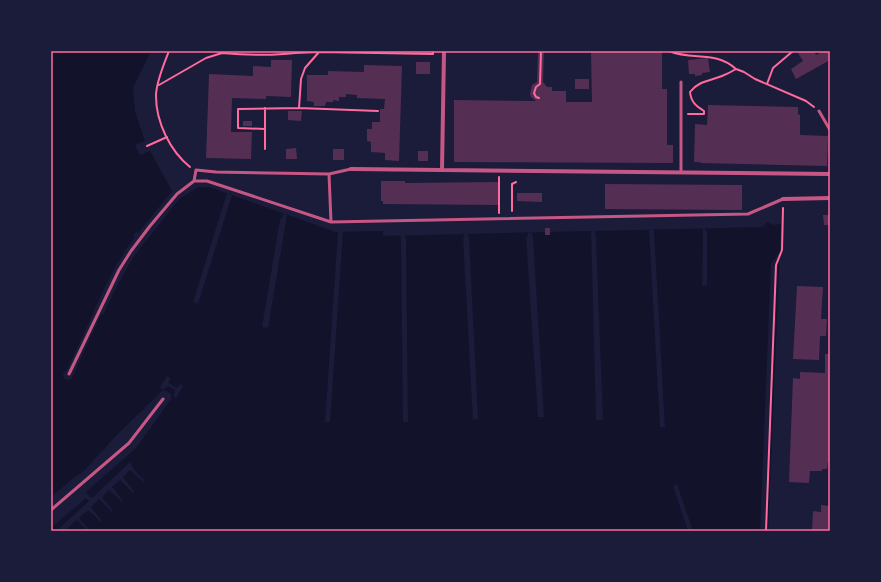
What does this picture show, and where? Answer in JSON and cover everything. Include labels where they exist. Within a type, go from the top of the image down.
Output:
[{"type":"street","points":[[442,170],[444,51]]},
{"type":"street","points":[[351,169],[830,174]]},
{"type":"street","points":[[783,199],[830,198]]},
{"type":"lane","points":[[681,82],[681,172]]},
{"type":"lane","points":[[819,111],[830,130]]},
{"type":"lane","points":[[194,181],[196,170],[216,172],[329,174],[351,169]]},
{"type":"lane","points":[[329,174],[330,222]]},
{"type":"lane","points":[[69,374],[119,270],[131,251],[177,194],[194,181],[207,181],[330,222],[748,214],[783,199]]},
{"type":"lane","points":[[51,510],[129,443],[163,399]]},
{"type":"path","points":[[169,51],[156,95],[157,111],[162,128],[172,147],[189,166],[196,170]]},
{"type":"path","points":[[158,86],[206,58],[222,53],[250,55],[296,52],[433,54],[433,51]]},
{"type":"path","points":[[540,98],[534,93],[536,87],[540,84],[541,51]]},
{"type":"path","points":[[669,51],[680,55],[719,58],[755,79],[806,101],[819,111]]},
{"type":"path","points":[[767,84],[773,68],[794,51]]},
{"type":"path","points":[[299,108],[301,79],[305,68],[319,52]]},
{"type":"path","points":[[681,114],[704,114],[704,111],[695,105],[690,96],[690,92],[700,83],[724,76],[736,69]]},
{"type":"path","points":[[265,129],[238,128],[238,108],[299,108],[378,111]]},
{"type":"path","points":[[265,108],[265,149]]},
{"type":"path","points":[[147,146],[167,137]]},
{"type":"path","points":[[512,204],[512,184],[516,182]]},
{"type":"path","points":[[499,188],[499,203]]},
{"type":"path","points":[[766,531],[776,265],[782,250],[783,217]]},
{"type":"shaded area","points":[[51,51],[151,51],[133,88],[135,112],[145,141],[135,145],[140,155],[150,151],[172,191],[138,233],[133,236],[135,237],[115,267],[67,370],[63,374],[67,380],[71,379],[101,314],[134,256],[179,199],[198,187],[209,187],[336,232],[383,231],[383,236],[762,227],[767,222],[773,225],[781,224],[768,531],[51,531],[51,523],[136,448],[171,399],[171,394],[162,391],[115,437],[83,472],[51,497]]},
{"type":"pier","points":[[197,185],[198,187],[179,199],[134,256],[120,279],[103,315],[101,314],[72,378],[69,380],[64,379],[63,374],[67,370],[107,283],[126,249],[135,237],[133,236],[136,232],[139,233],[173,190],[140,235],[136,235],[137,238],[117,268],[96,309],[69,371],[65,375],[67,378],[70,377],[99,313],[102,312],[132,255],[178,197]]},
{"type":"pier","points":[[227,193],[232,195],[198,304],[193,302]]},
{"type":"pier","points":[[283,214],[287,215],[268,328],[262,327],[280,219]]},
{"type":"pier","points":[[703,228],[707,231],[707,285],[702,286]]},
{"type":"pier","points":[[649,230],[654,230],[665,427],[660,427]]},
{"type":"pier","points":[[591,231],[595,231],[596,237],[603,420],[596,420]]},
{"type":"pier","points":[[338,232],[343,232],[330,422],[325,422]]},
{"type":"pier","points":[[528,233],[532,233],[533,237],[544,417],[538,417],[526,237],[528,237]]},
{"type":"pier","points":[[464,234],[468,234],[469,238],[478,419],[473,420],[463,238]]},
{"type":"pier","points":[[401,235],[405,235],[406,239],[408,422],[403,422]]},
{"type":"pier","points":[[781,250],[781,260],[778,266],[767,531],[760,531],[771,264]]},
{"type":"pier","points":[[167,376],[170,378],[169,383],[176,388],[181,384],[183,386],[176,398],[174,396],[175,390],[168,386],[163,390],[160,387]]},
{"type":"pier","points":[[162,391],[166,391],[171,394],[171,399],[136,448],[86,493],[92,498],[130,462],[135,471],[145,481],[144,482],[130,470],[123,477],[134,491],[133,493],[120,480],[112,487],[123,501],[122,502],[109,490],[102,497],[113,511],[112,512],[99,499],[91,507],[102,521],[101,522],[88,510],[79,518],[90,531],[88,531],[77,520],[68,528],[69,531],[56,531],[89,501],[86,498],[51,528],[51,521],[135,447],[169,399],[169,395],[165,393],[161,394],[85,473],[76,478],[65,489],[51,499],[51,497],[83,472],[115,437]]},
{"type":"pier","points":[[677,484],[693,531],[688,531],[673,486]]},
{"type":"building","points":[[538,51],[544,51],[543,82],[547,87],[552,87],[552,91],[566,91],[566,102],[592,102],[591,52],[662,51],[662,89],[667,89],[667,145],[673,145],[673,163],[454,162],[454,100],[536,101],[530,94],[532,85],[537,82]]},
{"type":"building","points":[[802,51],[814,51],[816,55],[824,51],[830,51],[830,60],[796,79],[791,69],[803,61],[798,53]]},
{"type":"building","points":[[708,58],[710,72],[695,76],[695,74],[689,74],[688,60]]},
{"type":"building","points":[[271,60],[292,60],[291,97],[266,96],[266,99],[232,98],[231,132],[252,132],[251,159],[206,158],[209,74],[253,76],[253,66],[271,67]]},
{"type":"building","points":[[416,62],[430,62],[430,74],[416,74]]},
{"type":"building","points":[[364,65],[402,66],[399,161],[385,160],[385,153],[371,152],[371,142],[367,141],[367,129],[372,129],[372,122],[380,122],[380,109],[384,109],[385,99],[357,98],[357,95],[346,94],[346,97],[339,97],[339,101],[333,100],[333,102],[326,102],[325,106],[314,106],[314,102],[307,101],[307,75],[328,75],[328,71],[364,72]]},
{"type":"building","points":[[575,79],[589,79],[589,89],[575,89]]},
{"type":"building","points":[[708,105],[798,107],[798,114],[800,115],[800,135],[828,136],[827,166],[694,162],[695,124],[707,125]]},
{"type":"building","points":[[288,111],[302,111],[301,121],[288,120]]},
{"type":"building","points":[[243,121],[252,121],[252,126],[243,126]]},
{"type":"building","points":[[296,148],[297,159],[286,159],[286,149]]},
{"type":"building","points":[[333,149],[344,149],[344,160],[333,160]]},
{"type":"building","points":[[418,151],[428,151],[428,161],[418,161]]},
{"type":"building","points":[[381,181],[405,181],[405,183],[498,182],[498,205],[383,204],[383,201],[381,201]]},
{"type":"building","points":[[605,184],[742,185],[742,210],[605,209]]},
{"type":"building","points":[[517,193],[542,193],[542,202],[517,201]]},
{"type":"building","points":[[823,215],[830,215],[830,225],[824,225]]},
{"type":"building","points":[[545,228],[550,228],[550,235],[545,235]]},
{"type":"building","points":[[797,286],[823,287],[821,319],[827,319],[826,336],[820,336],[819,360],[793,359]]},
{"type":"building","points":[[825,354],[830,354],[830,462],[828,462],[827,469],[822,469],[822,471],[810,471],[809,483],[789,482],[793,378],[800,379],[800,372],[825,373]]},
{"type":"building","points":[[821,505],[830,506],[830,531],[812,531],[813,511],[821,512]]}]
